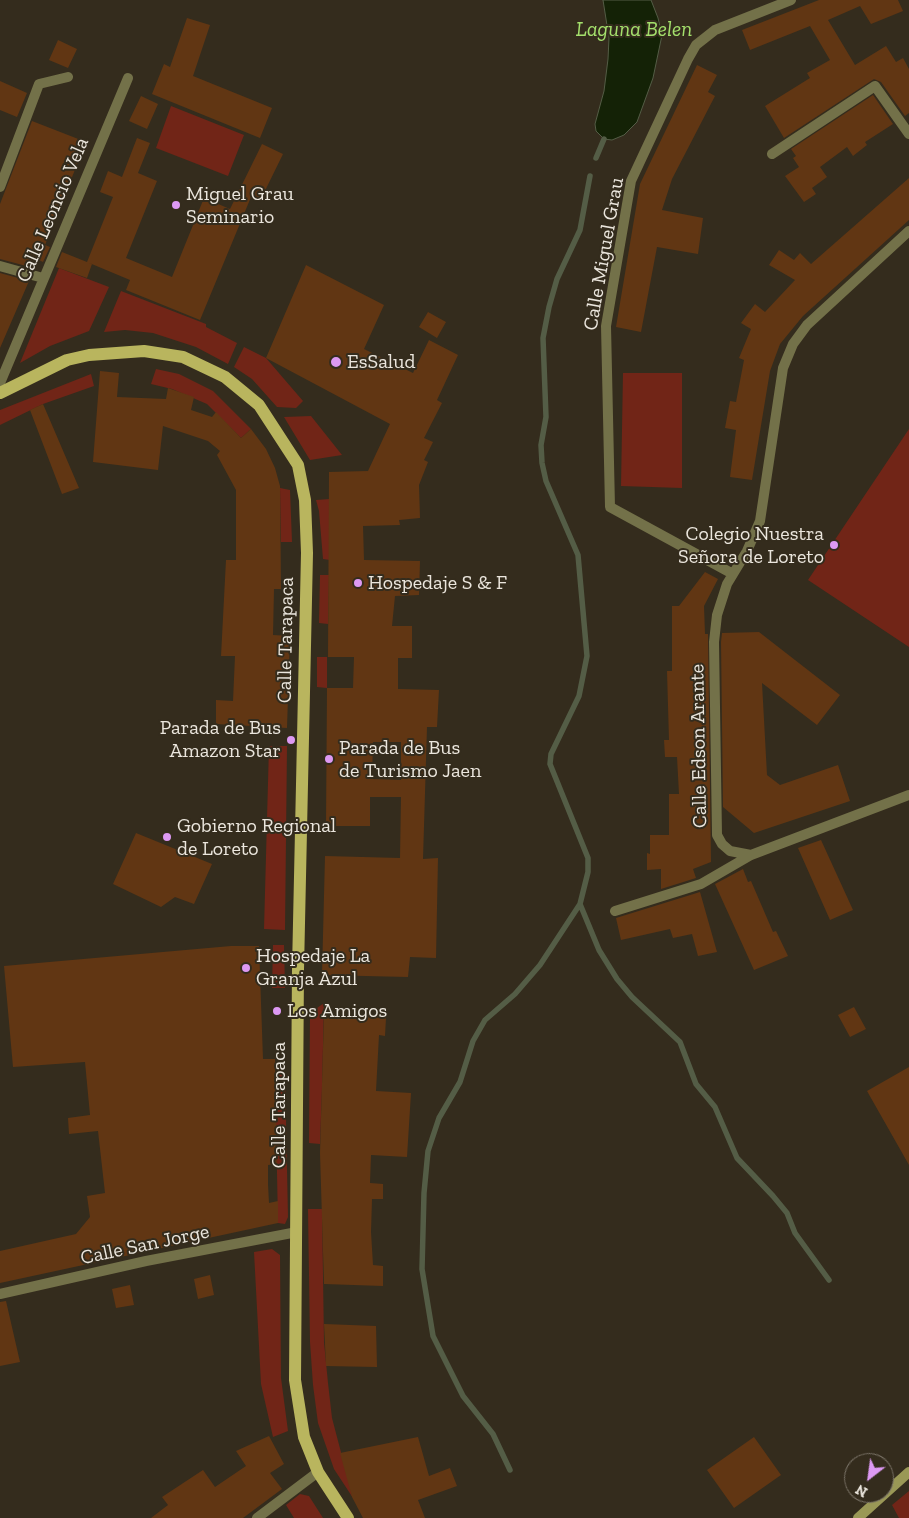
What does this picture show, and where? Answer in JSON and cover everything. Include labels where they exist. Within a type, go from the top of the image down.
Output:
[{"type":"main road","name":"Calle Tarapaca","points":[[0,393],[67,360],[89,355],[144,350],[183,357],[225,377],[259,405],[298,464],[305,500],[307,553],[298,970],[295,1380],[304,1437],[318,1472],[348,1518]]},
{"type":"street","name":"Calle Miguel Grau","points":[[733,574],[610,507],[606,326],[631,181],[688,59],[696,45],[715,30],[791,0]]},
{"type":"street","points":[[0,187],[39,84],[68,77]]},
{"type":"street","name":"Calle Leoncio Vela","points":[[0,383],[128,78]]},
{"type":"street","points":[[772,154],[876,86],[909,134]]},
{"type":"street","name":"Calle Edson Arante","points":[[751,855],[730,851],[722,844],[717,835],[714,642],[717,616],[727,584],[747,551],[760,521],[783,368],[793,344],[807,325],[909,231]]},
{"type":"street","points":[[0,266],[43,278]]},
{"type":"street","points":[[615,911],[702,884],[751,855],[909,796]]},
{"type":"street","name":"Calle San Jorge","points":[[0,1294],[297,1232]]},
{"type":"street","points":[[258,1518],[318,1472]]},
{"type":"street","points":[[858,1518],[909,1472]]},
{"type":"shaded area","points":[[171,106],[244,135],[228,176],[156,148]]},
{"type":"shaded area","points":[[59,268],[109,287],[89,331],[50,346],[20,363]]},
{"type":"shaded area","points":[[121,291],[206,324],[206,327],[237,343],[228,364],[196,347],[153,333],[125,330],[104,332]]},
{"type":"shaded area","points":[[244,347],[266,358],[303,401],[296,408],[277,407],[252,379],[234,367]]},
{"type":"shaded area","points":[[156,369],[179,374],[213,391],[251,429],[241,438],[207,404],[172,389],[151,384]]},
{"type":"shaded area","points":[[623,373],[682,373],[682,488],[621,486]]},
{"type":"shaded area","points":[[91,374],[94,386],[43,404],[0,425],[0,410]]},
{"type":"shaded area","points":[[311,416],[342,455],[310,460],[284,417]]},
{"type":"shaded area","points":[[909,429],[909,647],[808,580]]},
{"type":"shaded area","points":[[280,488],[290,490],[292,542],[281,542]]},
{"type":"shaded area","points":[[330,499],[330,560],[323,559],[319,511],[316,500]]},
{"type":"shaded area","points":[[320,575],[329,575],[328,624],[319,623]]},
{"type":"shaded area","points":[[317,657],[327,657],[327,688],[317,687]]},
{"type":"shaded area","points":[[269,746],[287,746],[285,930],[264,929]]},
{"type":"shaded area","points":[[273,945],[284,945],[285,988],[272,988]]},
{"type":"shaded area","points":[[324,1003],[320,1144],[309,1143],[310,1013]]},
{"type":"shaded area","points":[[275,1073],[285,1073],[288,1217],[285,1224],[278,1223]]},
{"type":"shaded area","points":[[308,1209],[322,1209],[324,1342],[328,1383],[332,1418],[353,1498],[334,1469],[318,1423],[310,1342]]},
{"type":"shaded area","points":[[272,1249],[280,1255],[281,1378],[288,1431],[273,1437],[261,1384],[254,1252]]},
{"type":"shaded area","points":[[909,1491],[909,1518],[899,1518],[892,1505]]},
{"type":"shaded area","points":[[300,1494],[309,1496],[323,1518],[294,1518],[286,1505]]},
{"type":"water","name":"Laguna Belen","points":[[603,0],[651,0],[662,35],[653,78],[637,122],[624,135],[612,140],[604,139],[596,131],[595,124],[604,91],[608,59],[609,38]]},
{"type":"building","points":[[819,0],[898,0],[903,11],[871,24],[860,6],[828,20],[855,65],[886,46],[896,62],[903,58],[909,69],[909,113],[905,116],[881,82],[874,79],[784,138],[765,106],[810,78],[807,73],[830,60],[810,26],[750,50],[742,30]]},
{"type":"building","points":[[187,18],[210,25],[193,76],[272,108],[260,138],[152,94],[164,64],[170,67]]},
{"type":"building","points":[[58,40],[77,49],[68,68],[49,60]]},
{"type":"building","points":[[697,65],[717,75],[708,92],[715,96],[672,179],[662,210],[703,218],[698,254],[657,247],[641,332],[616,327],[640,184]]},
{"type":"building","points":[[0,81],[27,93],[17,117],[0,110]]},
{"type":"building","points":[[873,95],[893,124],[865,142],[867,145],[853,156],[847,147],[820,167],[827,177],[812,188],[816,194],[804,202],[785,176],[799,167],[793,158],[796,156],[791,149]]},
{"type":"building","points":[[141,96],[158,104],[147,129],[129,121]]},
{"type":"building","points":[[32,121],[86,142],[45,245],[50,247],[43,262],[39,260],[34,268],[0,259],[0,204]]},
{"type":"building","points":[[137,138],[150,143],[138,173],[157,181],[126,258],[172,277],[204,198],[230,209],[262,144],[283,154],[260,201],[251,197],[200,320],[126,290],[130,280],[87,262],[113,197],[100,192],[108,171],[122,177]]},
{"type":"building","points":[[909,178],[909,220],[803,316],[780,344],[770,371],[752,480],[730,477],[736,430],[725,428],[730,401],[736,402],[744,360],[739,358],[751,329],[741,323],[755,304],[765,312],[795,280],[769,265],[779,250],[794,260],[800,253],[811,264]]},
{"type":"building","points":[[62,252],[92,264],[87,278],[56,267]]},
{"type":"building","points":[[306,265],[384,305],[364,349],[413,373],[429,340],[458,355],[437,400],[442,403],[424,438],[433,442],[424,460],[428,462],[419,485],[420,518],[399,520],[400,525],[363,526],[364,560],[420,561],[419,595],[395,596],[392,626],[412,626],[412,658],[398,658],[398,689],[439,690],[437,727],[427,727],[423,859],[438,858],[436,958],[410,957],[408,977],[322,975],[325,856],[400,858],[401,797],[370,797],[370,826],[326,826],[327,688],[353,688],[354,657],[328,657],[329,472],[368,471],[390,424],[266,358]],"holes":[[[373,742],[401,742],[401,780],[372,779]]]},
{"type":"building","points":[[0,273],[29,281],[0,348]]},
{"type":"building","points":[[428,312],[446,322],[437,338],[419,327]]},
{"type":"building","points":[[100,371],[119,373],[117,397],[166,399],[168,388],[194,397],[191,410],[212,417],[216,412],[241,438],[251,429],[266,449],[275,468],[280,486],[281,589],[274,589],[273,635],[290,636],[287,728],[216,724],[216,700],[233,701],[235,656],[221,656],[226,560],[236,560],[236,490],[217,455],[220,451],[208,441],[163,426],[158,470],[93,462]]},
{"type":"building","points":[[43,404],[79,488],[62,494],[30,410]]},
{"type":"building","points":[[705,572],[718,579],[704,606],[705,634],[708,634],[711,862],[693,869],[696,878],[661,889],[661,869],[647,870],[647,853],[650,854],[650,835],[669,835],[669,794],[679,794],[677,757],[665,757],[664,740],[669,740],[667,671],[672,671],[672,606],[679,606]]},
{"type":"building","points":[[759,632],[840,695],[817,725],[762,683],[767,775],[780,785],[838,765],[850,801],[754,833],[723,807],[721,642],[722,633]]},
{"type":"building","points":[[136,833],[212,864],[194,904],[175,897],[161,907],[113,884]]},
{"type":"building","points":[[821,840],[853,910],[830,920],[798,848]]},
{"type":"building","points":[[743,869],[748,882],[751,881],[773,932],[776,931],[788,956],[754,970],[715,884]]},
{"type":"building","points":[[700,892],[717,952],[698,956],[692,934],[673,938],[670,929],[621,940],[616,918]]},
{"type":"building","points":[[231,946],[259,946],[263,1059],[275,1059],[277,1164],[268,1165],[268,1184],[269,1203],[278,1201],[278,1223],[0,1283],[0,1251],[76,1234],[90,1217],[87,1196],[105,1193],[98,1131],[69,1134],[68,1118],[90,1115],[85,1062],[13,1067],[4,966]]},
{"type":"building","points":[[854,1007],[866,1029],[850,1037],[838,1015]]},
{"type":"building","points":[[324,1013],[386,1018],[385,1036],[379,1035],[376,1091],[411,1093],[407,1157],[371,1155],[370,1183],[383,1184],[383,1199],[372,1199],[371,1232],[373,1265],[383,1266],[383,1286],[324,1284],[320,1153]]},
{"type":"building","points":[[909,1067],[909,1165],[867,1091]]},
{"type":"building","points":[[210,1275],[214,1295],[198,1299],[194,1279]]},
{"type":"building","points":[[130,1285],[134,1305],[116,1308],[112,1289]]},
{"type":"building","points":[[6,1301],[20,1362],[0,1366],[0,1302]]},
{"type":"building","points":[[324,1324],[376,1326],[377,1367],[326,1366]]},
{"type":"building","points":[[269,1436],[284,1464],[270,1473],[282,1489],[243,1518],[151,1518],[168,1505],[162,1497],[203,1470],[215,1487],[246,1466],[236,1451]]},
{"type":"building","points":[[418,1437],[429,1476],[450,1468],[457,1486],[418,1500],[425,1518],[363,1518],[352,1497],[340,1453]]},
{"type":"building","points":[[754,1437],[781,1475],[734,1508],[707,1470]]},
{"type":"waterway","points":[[596,158],[604,139]]},
{"type":"waterway","points":[[590,176],[580,230],[557,279],[543,338],[546,417],[541,445],[546,481],[578,555],[587,656],[579,696],[551,754],[550,764],[588,858],[588,872],[580,904],[599,950],[617,979],[632,997],[680,1042],[696,1084],[715,1107],[737,1158],[787,1213],[795,1233],[829,1280]]},
{"type":"waterway","points":[[510,1470],[493,1434],[463,1396],[433,1336],[422,1269],[424,1193],[428,1151],[439,1118],[460,1082],[473,1041],[485,1020],[515,994],[540,965],[580,904]]},
{"type":"place","name":"Miguel Grau Seminario","points":[[176,205]]},
{"type":"place","name":"EsSalud","points":[[336,362]]},
{"type":"place","name":"Colegio Nuestra Señora de Loreto","points":[[834,545]]},
{"type":"place","name":"Hospedaje S & F","points":[[358,583]]},
{"type":"place","name":"Parada de Bus Amazon Star","points":[[291,740]]},
{"type":"place","name":"Parada de Bus de Turismo Jaen","points":[[329,759]]},
{"type":"place","name":"Gobierno Regional de Loreto","points":[[167,837]]},
{"type":"place","name":"Hospedaje La Granja Azul","points":[[246,968]]},
{"type":"place","name":"Los Amigos","points":[[277,1011]]}]
